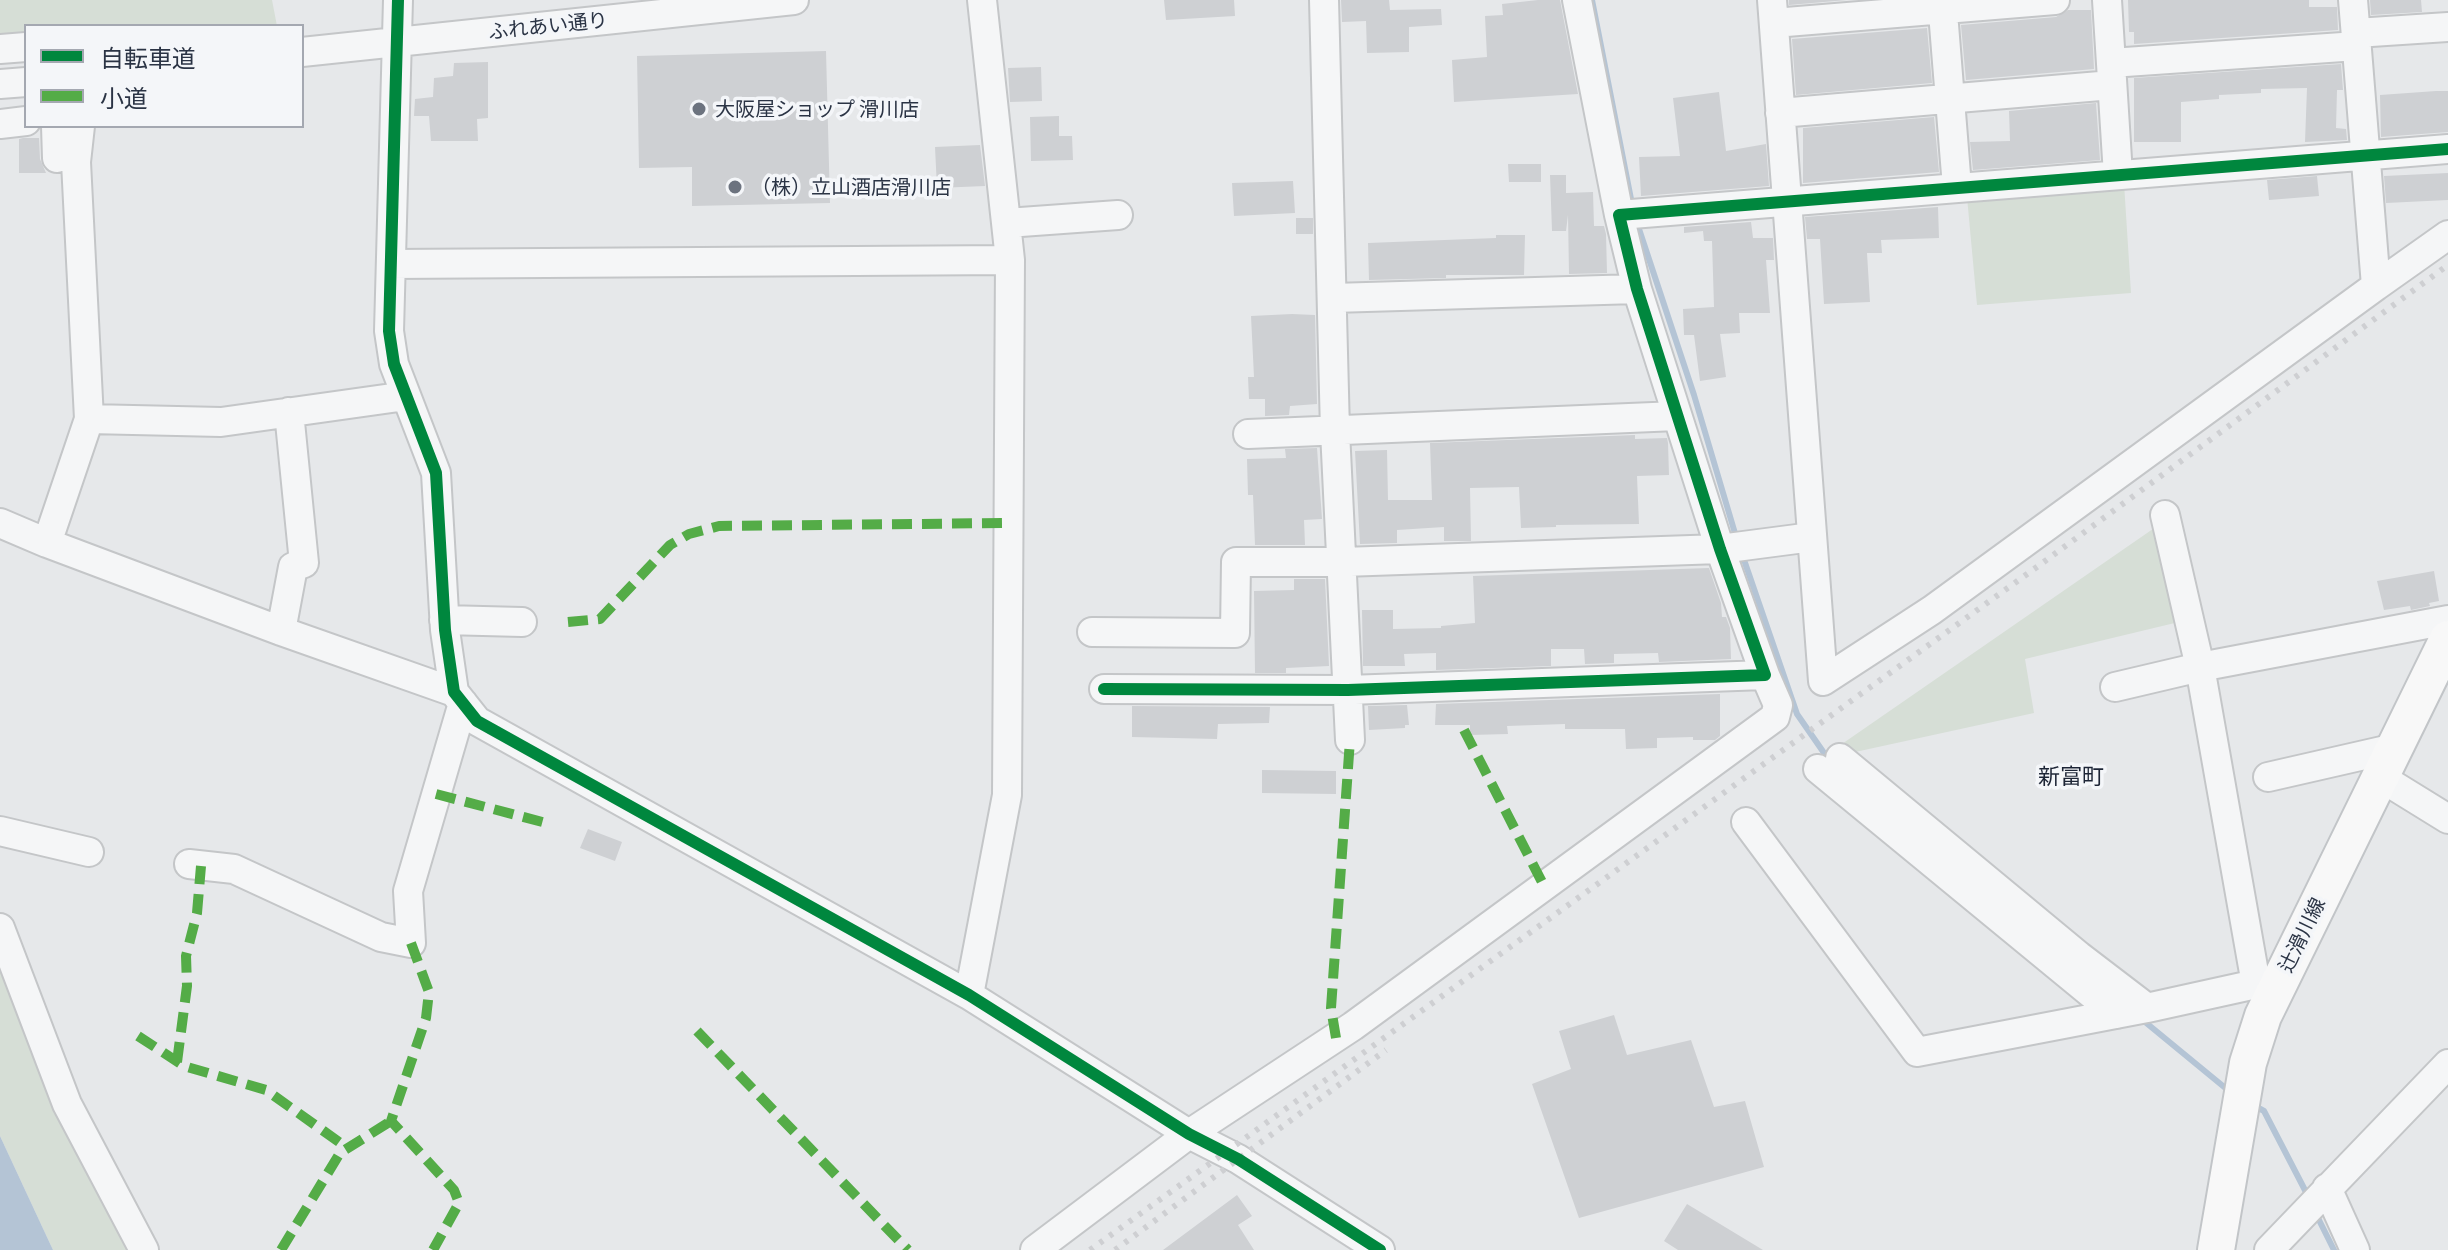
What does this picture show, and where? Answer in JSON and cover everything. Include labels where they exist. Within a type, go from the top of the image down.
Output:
[{"type":"main road","name":"辻滑川線","points":[[2216,1250],[2248,1063],[2263,1016],[2267,983],[2388,763],[2448,639]]},
{"type":"street","points":[[189,864],[234,869],[381,937],[411,943],[408,891],[459,698],[444,620],[436,473],[394,364],[389,331],[398,0]]},
{"type":"street","name":"ふれあい通り","points":[[304,52],[794,0]]},
{"type":"street","points":[[969,995],[1007,795],[1010,260],[982,0]]},
{"type":"street","points":[[1324,0],[1335,431],[1350,740]]},
{"type":"street","points":[[1035,1250],[1189,1134],[1353,1026],[1775,717],[1778,705],[1720,549],[1637,289],[1619,215],[1577,0]]},
{"type":"street","points":[[2055,0],[1773,12],[1823,681],[1932,610],[2448,235]]},
{"type":"street","points":[[2107,0],[2118,175]]},
{"type":"street","points":[[2353,0],[2376,286]]},
{"type":"street","points":[[1943,5],[1957,187]]},
{"type":"street","points":[[1780,113],[1950,99],[2448,27]]},
{"type":"street","points":[[0,49],[24,47]]},
{"type":"street","points":[[0,84],[24,82]]},
{"type":"street","points":[[0,124],[24,121]]},
{"type":"street","points":[[56,128],[57,158]]},
{"type":"street","points":[[47,543],[89,419],[76,162],[80,128]]},
{"type":"street","points":[[1619,215],[2448,149]]},
{"type":"street","points":[[1007,223],[1118,215]]},
{"type":"street","points":[[391,264],[1010,260]]},
{"type":"street","points":[[1333,298],[1637,289]]},
{"type":"street","points":[[89,419],[221,422],[406,396]]},
{"type":"street","points":[[281,631],[293,567],[304,563],[289,412]]},
{"type":"street","points":[[1248,434],[1677,416]]},
{"type":"street","points":[[1746,822],[1917,1052],[2267,983],[2165,515]]},
{"type":"street","points":[[0,523],[459,698],[477,721],[969,995],[1189,1134],[1238,1159],[1380,1250]]},
{"type":"street","points":[[1092,632],[1235,633],[1236,562],[1343,562],[1720,549],[1812,537]]},
{"type":"street","points":[[444,620],[522,622]]},
{"type":"street","points":[[2115,687],[2200,667],[2448,620]]},
{"type":"street","points":[[1104,689],[1348,690],[1765,675]]},
{"type":"street","points":[[2116,1014],[1829,763],[2147,1008]]},
{"type":"street","points":[[2268,777],[2388,763],[2448,819]]},
{"type":"street","points":[[0,831],[89,852]]},
{"type":"street","points":[[0,928],[67,1104],[144,1250]]},
{"type":"street","points":[[2269,1250],[2448,1064]]},
{"type":"street","points":[[2327,1188],[2355,1250]]},
{"type":"shaded area","points":[[0,0],[272,0],[277,24],[24,24],[24,37],[0,38]]},
{"type":"shaded area","points":[[2124,183],[2131,293],[1977,305],[1967,197]]},
{"type":"shaded area","points":[[2163,522],[2183,621],[2025,659],[2034,713],[1846,754],[1839,746]]},
{"type":"shaded area","points":[[0,959],[134,1250],[53,1250],[0,1136]]},
{"type":"water","points":[[0,1136],[53,1250],[0,1250]]},
{"type":"building","points":[[1164,0],[1234,0],[1235,16],[1166,20]]},
{"type":"building","points":[[1341,0],[1389,0],[1390,10],[1441,9],[1442,25],[1409,27],[1409,52],[1367,53],[1366,21],[1342,22]]},
{"type":"building","points":[[1560,0],[1578,94],[1454,102],[1452,60],[1487,57],[1485,16],[1503,15],[1502,4]]},
{"type":"building","points":[[1789,0],[1847,0],[1789,5]]},
{"type":"building","points":[[2128,0],[2309,0],[2309,7],[2337,7],[2338,30],[2134,44],[2134,32],[2129,32]]},
{"type":"building","points":[[2370,0],[2421,0],[2422,12],[2371,15]]},
{"type":"building","points":[[2068,10],[2091,10],[2094,69],[1966,80],[1961,25],[2056,17]]},
{"type":"building","points":[[1927,28],[1932,83],[1796,95],[1792,39]]},
{"type":"building","points":[[826,51],[830,203],[692,206],[692,167],[639,168],[637,56]]},
{"type":"building","points":[[488,62],[488,118],[477,119],[478,141],[431,141],[429,116],[414,116],[415,99],[433,97],[434,78],[453,76],[454,63]]},
{"type":"building","points":[[2341,64],[2343,90],[2337,90],[2336,128],[2346,129],[2347,140],[2305,142],[2307,88],[2261,89],[2261,93],[2219,95],[2219,99],[2181,102],[2181,142],[2134,142],[2134,78]]},
{"type":"building","points":[[1041,67],[1042,101],[1010,102],[1008,68]]},
{"type":"building","points":[[2448,91],[2448,132],[2381,137],[2380,95]]},
{"type":"building","points":[[1719,92],[1726,151],[1766,144],[1769,186],[1641,196],[1639,157],[1680,156],[1673,98]]},
{"type":"building","points":[[2096,103],[2100,160],[1973,170],[1970,142],[2010,141],[2009,111]]},
{"type":"building","points":[[1059,116],[1059,136],[1072,136],[1073,160],[1031,161],[1030,117]]},
{"type":"building","points":[[1934,117],[1939,172],[1803,183],[1803,128]]},
{"type":"building","points":[[39,138],[40,159],[46,173],[19,173],[19,139]]},
{"type":"building","points":[[980,145],[985,186],[937,188],[935,147]]},
{"type":"building","points":[[1508,164],[1541,164],[1541,182],[1509,182]]},
{"type":"building","points":[[2448,173],[2448,200],[2386,203],[2384,176]]},
{"type":"building","points":[[1550,175],[1566,175],[1566,193],[1593,192],[1594,226],[1604,226],[1606,234],[1607,273],[1569,274],[1568,215],[1566,231],[1552,231]]},
{"type":"building","points":[[2317,176],[2319,196],[2269,200],[2267,180]]},
{"type":"building","points":[[1293,181],[1295,213],[1234,216],[1232,183]]},
{"type":"building","points":[[1938,207],[1939,238],[1881,240],[1882,253],[1867,253],[1870,302],[1824,304],[1820,239],[1807,239],[1805,217]]},
{"type":"building","points":[[1296,218],[1313,218],[1313,234],[1296,234]]},
{"type":"building","points":[[1751,222],[1753,238],[1773,238],[1774,260],[1766,260],[1770,313],[1739,313],[1740,333],[1720,334],[1726,377],[1700,381],[1694,335],[1684,335],[1683,309],[1714,307],[1712,241],[1704,241],[1703,231],[1684,233],[1684,227]]},
{"type":"building","points":[[1496,235],[1525,235],[1524,275],[1446,275],[1446,278],[1369,280],[1368,243],[1496,238]]},
{"type":"building","points":[[1315,315],[1317,404],[1290,406],[1289,415],[1265,416],[1265,399],[1249,399],[1248,377],[1254,377],[1251,316]]},
{"type":"building","points":[[1635,435],[1635,439],[1667,438],[1668,443],[1669,475],[1637,476],[1639,524],[1521,528],[1519,487],[1470,488],[1471,541],[1444,541],[1444,527],[1397,530],[1397,543],[1360,544],[1355,451],[1387,450],[1388,500],[1432,500],[1430,443]]},
{"type":"building","points":[[1317,448],[1322,519],[1304,520],[1305,545],[1255,545],[1253,495],[1248,495],[1247,459],[1286,458],[1285,449]]},
{"type":"building","points":[[1709,568],[1721,603],[1722,617],[1726,617],[1730,628],[1731,659],[1659,662],[1658,653],[1614,654],[1614,663],[1585,664],[1584,649],[1551,649],[1551,666],[1436,670],[1436,653],[1404,654],[1405,666],[1363,666],[1362,610],[1393,610],[1393,629],[1441,628],[1475,623],[1473,576]]},
{"type":"building","points":[[2434,571],[2439,601],[2411,610],[2410,606],[2384,610],[2377,581]]},
{"type":"building","points":[[1294,579],[1325,579],[1329,666],[1286,668],[1286,673],[1255,673],[1254,591],[1294,590]]},
{"type":"building","points":[[1720,694],[1720,736],[1715,740],[1657,738],[1657,748],[1626,749],[1625,729],[1565,729],[1565,724],[1507,726],[1508,734],[1470,735],[1470,725],[1435,725],[1436,704]]},
{"type":"building","points":[[1407,705],[1409,725],[1405,728],[1369,730],[1368,706]]},
{"type":"building","points":[[1132,706],[1270,707],[1269,723],[1218,724],[1217,739],[1132,737]]},
{"type":"building","points":[[1262,770],[1336,771],[1336,794],[1262,793]]},
{"type":"building","points":[[588,829],[622,842],[615,861],[580,848]]},
{"type":"building","points":[[1614,1015],[1627,1055],[1691,1040],[1714,1107],[1745,1101],[1764,1167],[1579,1218],[1532,1084],[1571,1069],[1559,1031]]},
{"type":"building","points":[[1237,1195],[1252,1216],[1238,1225],[1254,1250],[1163,1250]]},
{"type":"building","points":[[1687,1204],[1763,1250],[1678,1250],[1664,1241]]},
{"type":"waterway","points":[[1592,0],[1632,204]]},
{"type":"waterway","points":[[1637,223],[1694,395],[1737,540]]},
{"type":"waterway","points":[[1742,554],[1797,714],[1831,763]]},
{"type":"waterway","points":[[2139,1017],[2229,1091]]},
{"type":"waterway","points":[[2253,1105],[2264,1111],[2308,1196]]},
{"type":"waterway","points":[[2316,1214],[2334,1250]]},
{"type":"railway","points":[[1090,1250],[2041,564],[2448,265]]},
{"type":"railway","points":[[1115,1250],[1386,1050]]},
{"type":"marked path","points":[[568,622],[600,619],[670,545],[689,534],[719,526],[1008,523]]},
{"type":"marked path","points":[[1464,730],[1544,886]]},
{"type":"marked path","points":[[1336,1038],[1331,1008],[1350,740]]},
{"type":"marked path","points":[[436,794],[550,824]]},
{"type":"marked path","points":[[177,1062],[187,986],[186,956],[197,913],[201,866]]},
{"type":"marked path","points":[[411,943],[429,992],[426,1018],[391,1121],[454,1190],[459,1203],[433,1250]]},
{"type":"marked path","points":[[697,1031],[908,1250]]},
{"type":"marked path","points":[[138,1036],[184,1066],[266,1090],[346,1147]]},
{"type":"marked path","points":[[281,1250],[340,1153],[391,1121]]},
{"type":"cycle path","points":[[398,0],[389,331],[394,364],[436,473],[445,630],[454,692],[477,721],[969,995],[1189,1134],[1238,1159],[1380,1250]]},
{"type":"cycle path","points":[[1104,689],[1348,690],[1765,675],[1720,549],[1637,289],[1619,215],[2448,149]]},
{"type":"place","name":"大阪屋ショップ 滑川店","points":[[699,109]]},
{"type":"place","name":"（株）立山酒店滑川店","points":[[735,187]]},
{"type":"district","name":"新富町","points":[[2071,777]]}]
